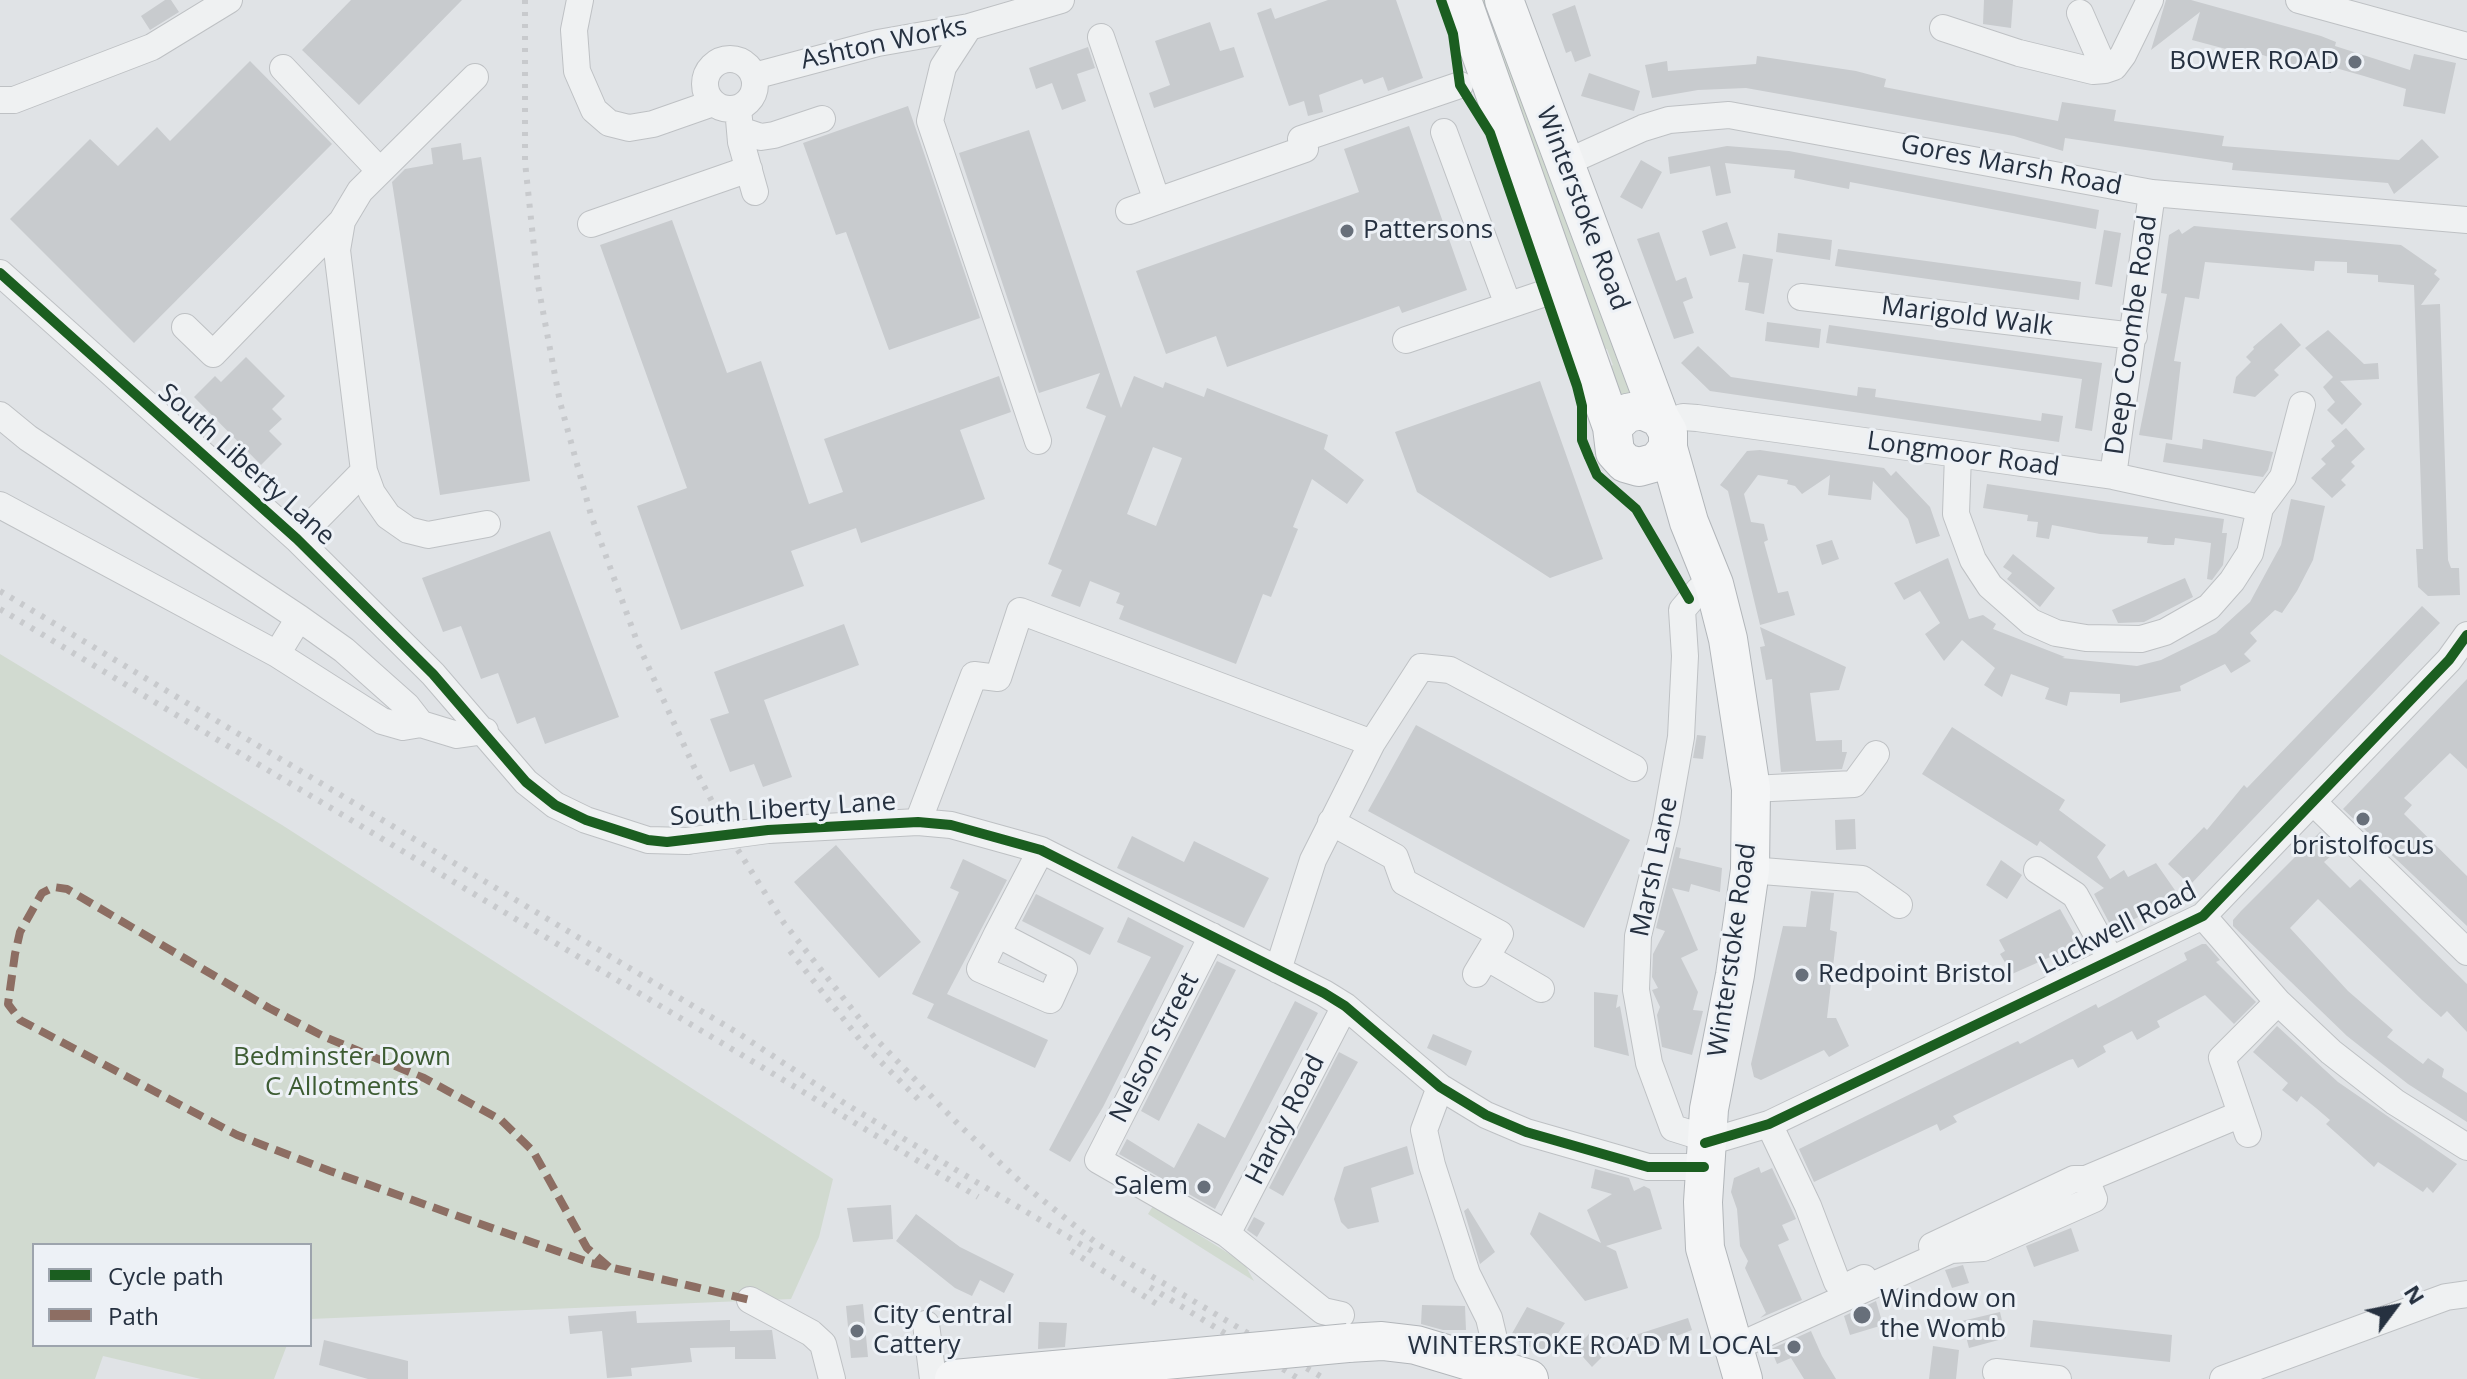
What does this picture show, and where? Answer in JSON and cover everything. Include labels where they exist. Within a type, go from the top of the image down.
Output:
[{"type":"highway","name":"Winterstoke Road","points":[[1462,0],[1612,427],[1632,411],[1642,410],[1658,439]]},
{"type":"highway","name":"Winterstoke Road","points":[[1504,0],[1565,163],[1658,439],[1714,584],[1728,639],[1751,789],[1750,870],[1705,1149],[1705,1248],[1734,1349]]},
{"type":"highway","points":[[972,1378],[1155,1361],[1344,1329],[1382,1341],[1416,1345],[1529,1379]]},
{"type":"highway","points":[[1710,1379],[1721,1354],[1734,1349]]},
{"type":"highway","points":[[1115,1379],[1155,1361]]},
{"type":"street","points":[[0,100],[28,95],[152,47],[229,0]]},
{"type":"street","points":[[580,0],[574,30],[577,71],[594,110],[609,123],[629,128],[730,114],[751,98],[754,76],[742,61],[719,60],[711,66],[704,82],[730,114],[761,137],[822,119]]},
{"type":"street","name":"Ashton Works","points":[[754,76],[878,43],[969,27],[1033,5],[1061,0]]},
{"type":"street","points":[[1943,28],[2019,53],[2088,70],[2105,70],[2114,67],[2123,55],[2150,0]]},
{"type":"street","points":[[2299,0],[2344,6],[2467,46]]},
{"type":"street","points":[[2080,13],[2105,70]]},
{"type":"street","points":[[969,27],[943,67],[930,121],[1038,441]]},
{"type":"street","points":[[1101,37],[1157,201]]},
{"type":"street","points":[[1460,85],[1477,65],[1478,46]]},
{"type":"street","points":[[283,68],[380,171]]},
{"type":"street","points":[[185,327],[213,354],[342,221],[360,191],[475,77]]},
{"type":"street","points":[[1129,211],[1305,149],[1301,139],[1460,85],[1485,89],[1499,104]]},
{"type":"street","points":[[591,224],[752,180],[730,114]]},
{"type":"street","name":"Gores Marsh Road","points":[[1565,163],[1643,128],[1669,120],[1729,115],[2152,193],[2467,220]]},
{"type":"street","points":[[1444,132],[1508,305]]},
{"type":"street","name":"Deep Coombe Road","points":[[2113,476],[2152,193]]},
{"type":"street","points":[[342,221],[337,250],[364,471],[372,493],[388,516],[408,530],[428,535],[487,524]]},
{"type":"street","name":"South Liberty Lane","points":[[0,273],[297,539],[433,674],[526,782],[555,805],[586,820],[648,840],[687,841],[768,830],[918,822],[951,825],[1041,850],[1345,1006],[1440,1087],[1486,1115],[1526,1132],[1648,1167],[1705,1149]]},
{"type":"street","points":[[1406,340],[1563,287]]},
{"type":"street","name":"Marigold Walk","points":[[1801,297],[2134,336]]},
{"type":"street","points":[[1958,454],[1956,514],[1973,560],[1990,586],[2031,622],[2056,633],[2086,638],[2141,639],[2188,621],[2209,607],[2250,553],[2260,508],[2283,477],[2302,405]]},
{"type":"street","points":[[0,415],[28,438],[344,650],[407,706],[421,724]]},
{"type":"street","name":"Longmoor Road","points":[[1658,439],[1683,417],[1697,418],[2113,476],[2260,508]]},
{"type":"street","points":[[297,539],[364,471]]},
{"type":"street","points":[[0,505],[277,654],[382,721],[403,727],[421,724],[457,735],[485,731]]},
{"type":"street","name":"Marsh Lane","points":[[1705,1149],[1673,1128],[1649,1063],[1636,990],[1638,936],[1666,822],[1681,737],[1685,656],[1682,610],[1699,590],[1714,584]]},
{"type":"street","points":[[918,822],[974,675],[998,678],[1020,611],[1372,743]]},
{"type":"street","points":[[277,654],[299,618]]},
{"type":"street","name":"Luckwell Road","points":[[1705,1149],[1769,1124],[2203,916],[2314,803],[2467,637]]},
{"type":"street","points":[[1278,970],[1313,860],[1372,743],[1412,676],[1421,667],[1450,670],[1634,768]]},
{"type":"street","points":[[1751,789],[1854,784],[1876,754]]},
{"type":"street","points":[[2314,803],[2467,952]]},
{"type":"street","points":[[1331,822],[1395,857],[1404,882],[1500,934],[1481,966],[1541,989]]},
{"type":"street","points":[[997,934],[1041,850]]},
{"type":"street","points":[[1750,870],[1862,879],[1899,905]]},
{"type":"street","points":[[2037,870],[2075,895],[2111,960]]},
{"type":"street","points":[[2203,916],[2278,1002],[2331,1052],[2395,1102],[2467,1147]]},
{"type":"street","name":"Nelson Street","points":[[1212,936],[1098,1160],[1227,1234]]},
{"type":"street","points":[[1769,1124],[1808,1206],[1837,1282],[1843,1288],[2074,1179],[2086,1179],[2244,1124],[2222,1058],[2278,1002]]},
{"type":"street","name":"Hardy Road","points":[[1227,1234],[1345,1006]]},
{"type":"street","points":[[1440,1087],[1424,1130],[1467,1274],[1489,1318],[1495,1343],[1492,1366]]},
{"type":"street","points":[[1734,1349],[1951,1250],[1983,1248],[2094,1199],[2086,1179]]},
{"type":"street","points":[[1227,1234],[1344,1329]]},
{"type":"street","points":[[2223,1379],[2446,1297],[2467,1294]]},
{"type":"street","points":[[750,1300],[811,1333],[823,1344],[832,1379]]},
{"type":"street","points":[[926,1324],[933,1379]]},
{"type":"street","points":[[1996,1372],[2058,1379]]},
{"type":"green space","points":[[1475,0],[1497,0],[1638,398],[1619,404],[1607,368],[1613,365],[1607,349],[1600,351]]},
{"type":"green space","name":"Bedminster Down C Allotments","points":[[0,654],[282,825],[833,1179],[819,1237],[791,1299],[312,1319],[312,1243],[32,1243],[32,1347],[286,1347],[274,1379],[201,1379],[103,1356],[95,1379],[0,1379]]},
{"type":"green space","points":[[1153,1206],[1244,1263],[1254,1281],[1148,1214]]},
{"type":"building","points":[[165,0],[171,0],[179,12],[150,30],[141,16]]},
{"type":"building","points":[[351,0],[462,0],[359,105],[302,50]]},
{"type":"building","points":[[1328,0],[1396,0],[1423,78],[1388,91],[1383,77],[1364,84],[1362,79],[1319,95],[1323,112],[1308,116],[1304,101],[1289,106],[1257,13],[1271,8],[1275,19]]},
{"type":"building","points":[[1984,0],[2013,0],[2011,28],[1983,24]]},
{"type":"building","points":[[2166,0],[2191,0],[2321,36],[2336,42],[2335,46],[2410,70],[2414,54],[2456,63],[2445,114],[2403,106],[2406,89],[2364,76],[2332,67],[2331,73],[2310,67],[2309,71],[2257,53],[2256,57],[2192,40],[2200,12],[2151,50]]},
{"type":"building","points":[[1575,5],[1591,56],[1575,62],[1571,51],[1566,53],[1552,14]]},
{"type":"building","points":[[1210,22],[1220,51],[1234,47],[1244,77],[1154,108],[1149,93],[1170,85],[1155,41]]},
{"type":"building","points":[[1088,47],[1095,68],[1077,74],[1086,101],[1062,110],[1052,83],[1036,89],[1029,68]]},
{"type":"building","points":[[1757,56],[1856,71],[1886,79],[1884,87],[2058,121],[2062,102],[2116,110],[2114,121],[2224,136],[2222,146],[2399,160],[2422,139],[2439,157],[2394,194],[2388,183],[2232,170],[2233,163],[2065,138],[2063,151],[2014,136],[1746,88],[1698,90],[1652,98],[1645,65],[1667,61],[1668,71],[1756,64]]},
{"type":"building","points":[[250,61],[332,144],[134,343],[10,219],[90,139],[118,166],[157,127],[170,141]]},
{"type":"building","points":[[1589,73],[1640,91],[1634,111],[1581,96]]},
{"type":"building","points":[[908,106],[980,318],[889,350],[846,232],[836,235],[803,143]]},
{"type":"building","name":"Pattersons","points":[[1409,126],[1467,290],[1402,313],[1399,306],[1227,367],[1216,336],[1166,354],[1136,271],[1359,192],[1344,149]]},
{"type":"building","points":[[1029,130],[1121,408],[1134,376],[1163,388],[1165,382],[1204,397],[1207,388],[1328,435],[1324,449],[1364,480],[1347,504],[1312,479],[1293,527],[1298,529],[1271,597],[1263,594],[1236,664],[1119,619],[1124,606],[1116,603],[1120,593],[1090,581],[1080,607],[1051,596],[1062,570],[1048,564],[1106,416],[1086,408],[1100,373],[1039,393],[959,153]],"holes":[[[1153,447],[1182,458],[1156,526],[1127,514]]]},
{"type":"building","points":[[461,143],[463,160],[481,157],[530,481],[440,495],[392,182],[405,169],[433,164],[431,148]]},
{"type":"building","points":[[1727,146],[1789,151],[2099,210],[2096,229],[1850,182],[1849,189],[1828,185],[1794,178],[1795,170],[1725,163],[1731,193],[1716,196],[1710,166],[1670,174],[1668,157]]},
{"type":"building","points":[[1641,160],[1662,172],[1642,209],[1620,197]]},
{"type":"building","points":[[672,220],[727,373],[761,361],[809,504],[843,492],[824,439],[999,376],[1011,412],[960,430],[985,499],[861,543],[856,528],[791,551],[804,586],[681,630],[637,506],[687,488],[600,245]]},
{"type":"building","points":[[1727,222],[1736,248],[1710,256],[1702,231]]},
{"type":"building","points":[[2194,226],[2401,245],[2437,270],[2434,274],[2440,279],[2421,305],[2440,304],[2448,560],[2451,568],[2459,568],[2460,595],[2428,596],[2418,587],[2416,549],[2423,549],[2414,285],[2378,282],[2378,275],[2347,273],[2347,262],[2315,261],[2314,271],[2205,262],[2199,299],[2185,297],[2174,361],[2181,362],[2172,440],[2139,435],[2167,294],[2161,293],[2169,235],[2179,229],[2182,234]]},
{"type":"building","points":[[2104,230],[2121,233],[2112,287],[2095,284]]},
{"type":"building","points":[[1659,232],[1676,281],[1686,277],[1693,298],[1683,302],[1694,333],[1674,339],[1637,239]]},
{"type":"building","points":[[1778,233],[1832,240],[1830,260],[1776,252]]},
{"type":"building","points":[[1838,249],[2081,282],[2079,300],[1835,266]]},
{"type":"building","points":[[1743,254],[1773,259],[1764,314],[1745,310],[1749,283],[1738,282]]},
{"type":"building","points":[[1767,322],[1821,329],[1819,348],[1765,341]]},
{"type":"building","points":[[2281,323],[2301,345],[2274,370],[2279,375],[2255,397],[2233,393],[2236,377],[2251,362],[2246,357]]},
{"type":"building","points":[[1829,325],[2102,363],[2092,431],[2075,428],[2082,379],[1826,343]]},
{"type":"building","points":[[2328,330],[2364,364],[2378,363],[2379,379],[2340,381],[2362,404],[2342,425],[2327,410],[2335,402],[2323,387],[2333,377],[2305,348]]},
{"type":"building","points":[[1698,346],[1731,377],[1857,396],[1858,387],[1876,389],[1875,397],[2041,421],[2042,413],[2063,416],[2059,442],[1710,391],[1681,363]]},
{"type":"building","points":[[246,357],[285,396],[272,409],[282,419],[269,431],[282,444],[261,465],[194,397],[215,376],[221,382]]},
{"type":"building","points":[[1540,381],[1603,559],[1550,578],[1417,492],[1395,432]]},
{"type":"building","points":[[2346,428],[2365,449],[2351,462],[2355,466],[2341,480],[2346,485],[2332,498],[2311,478],[2326,464],[2321,459],[2335,446],[2331,441]]},
{"type":"building","points":[[2203,439],[2273,452],[2268,470],[2263,477],[2163,462],[2166,443],[2202,449]]},
{"type":"building","points":[[1760,450],[1884,468],[1891,476],[1896,471],[1930,507],[1940,536],[1916,544],[1908,519],[1873,481],[1871,500],[1828,495],[1830,475],[1802,494],[1795,486],[1787,484],[1788,480],[1758,475],[1744,494],[1751,522],[1764,524],[1768,540],[1764,542],[1778,593],[1788,591],[1795,615],[1760,625],[1728,491],[1720,485],[1747,451]]},
{"type":"building","points":[[1987,484],[2224,519],[2222,533],[2227,533],[2223,565],[2212,580],[2207,579],[2211,543],[2175,538],[2174,545],[2164,545],[2147,543],[2148,537],[2100,534],[2052,525],[2049,539],[2036,537],[2038,522],[2027,521],[2028,515],[1983,508]]},
{"type":"building","points":[[2291,499],[2325,506],[2313,560],[2297,591],[2282,613],[2275,610],[2250,633],[2257,641],[2244,654],[2251,661],[2231,673],[2225,664],[2180,686],[2181,691],[2120,703],[2120,694],[2070,692],[2067,706],[2045,699],[2049,688],[2011,674],[2002,697],[1984,685],[1995,668],[1962,640],[1944,661],[1925,634],[1940,623],[1920,591],[1904,600],[1894,583],[1948,558],[1969,619],[1983,615],[1996,624],[1993,629],[2065,657],[2062,658],[2137,666],[2161,660],[2216,633],[2250,602],[2281,545]]},
{"type":"building","points":[[550,531],[619,717],[545,744],[535,717],[517,724],[498,673],[481,679],[461,626],[443,632],[422,578]]},
{"type":"building","points":[[1832,540],[1839,559],[1822,565],[1816,545]]},
{"type":"building","points":[[2013,554],[2055,588],[2040,607],[2007,579],[2012,573],[2003,567]]},
{"type":"building","points":[[2185,578],[2193,597],[2144,622],[2118,623],[2112,610]]},
{"type":"building","points":[[2422,606],[2440,623],[2190,885],[2168,864],[2204,827],[2207,830],[2244,785],[2247,788]]},
{"type":"building","points":[[844,624],[859,665],[764,700],[792,777],[763,787],[754,764],[730,772],[710,719],[729,713],[714,672]]},
{"type":"building","points":[[1760,627],[1846,667],[1839,690],[1810,693],[1816,741],[1842,740],[1842,752],[1847,752],[1842,769],[1781,772],[1772,679],[1766,680],[1760,647],[1765,646]]},
{"type":"building","points":[[2467,679],[2467,769],[2450,753],[2404,798],[2412,805],[2404,814],[2467,876],[2467,926],[2343,809]]},
{"type":"building","points":[[1416,725],[1630,840],[1584,928],[1368,811]]},
{"type":"building","points":[[1952,727],[2065,800],[2059,810],[2106,845],[2097,857],[2110,879],[2124,870],[2128,877],[2156,863],[2179,896],[2113,930],[2094,894],[2104,888],[2040,841],[2037,846],[1922,774]]},
{"type":"building","points":[[1697,735],[1706,736],[1703,759],[1693,758]]},
{"type":"building","points":[[1855,819],[1856,849],[1836,850],[1835,820]]},
{"type":"building","points":[[2320,832],[2338,850],[2324,862],[2350,888],[2360,879],[2467,984],[2467,1032],[2447,1011],[2441,1017],[2318,899],[2290,928],[2348,991],[2393,1030],[2387,1037],[2423,1064],[2428,1058],[2444,1069],[2442,1077],[2467,1093],[2467,1122],[2408,1084],[2347,1036],[2233,926],[2233,920],[2241,911]]},
{"type":"building","points":[[1132,836],[1184,862],[1194,841],[1269,878],[1244,928],[1117,868]]},
{"type":"building","points":[[836,845],[921,942],[879,978],[794,882]]},
{"type":"building","points":[[1676,847],[1681,848],[1679,858],[1722,868],[1720,892],[1691,884],[1689,892],[1672,888],[1698,950],[1681,958],[1698,992],[1693,1010],[1703,1011],[1692,1055],[1662,1047],[1657,1015],[1660,1007],[1652,990],[1658,988],[1652,977],[1653,954],[1665,931],[1656,928]]},
{"type":"building","points":[[963,859],[1007,880],[947,994],[1048,1040],[1035,1068],[927,1018],[934,1004],[912,994],[959,892],[950,888]]},
{"type":"building","points":[[2001,860],[2022,875],[2007,899],[1986,885]]},
{"type":"building","name":"Redpoint Bristol","points":[[1811,891],[1834,893],[1830,930],[1837,932],[1827,1018],[1836,1018],[1849,1046],[1829,1057],[1824,1050],[1761,1080],[1754,1077],[1751,1064],[1783,926],[1806,927]]},
{"type":"building","points":[[1036,894],[1104,928],[1090,955],[1022,921]]},
{"type":"building","points":[[2060,909],[2078,941],[2012,974],[2000,954],[2005,951],[1999,940]]},
{"type":"building","points":[[1128,917],[1184,946],[1103,1107],[1070,1162],[1049,1150],[1151,957],[1117,942]]},
{"type":"building","points":[[2206,944],[2220,960],[2216,962],[2256,1002],[2234,1024],[2205,995],[2157,1021],[2160,1027],[2137,1040],[2132,1031],[2103,1046],[2106,1052],[2078,1068],[2073,1059],[2069,1060],[1953,1116],[1957,1122],[1940,1131],[1937,1124],[1814,1182],[1799,1149],[2018,1041],[2020,1044],[2096,1004],[2098,1008],[2187,960],[2184,953]]},
{"type":"building","points":[[1217,961],[1236,970],[1159,1121],[1141,1111]]},
{"type":"building","points":[[1594,992],[1618,995],[1616,1008],[1620,1006],[1629,1056],[1594,1047]]},
{"type":"building","points":[[1295,1001],[1318,1013],[1215,1209],[1119,1154],[1127,1139],[1174,1168],[1198,1123],[1225,1138]]},
{"type":"building","points":[[2277,1026],[2338,1082],[2457,1164],[2433,1193],[2427,1187],[2423,1192],[2378,1162],[2374,1167],[2326,1124],[2330,1120],[2316,1108],[2301,1096],[2297,1102],[2282,1090],[2288,1083],[2253,1052]]},
{"type":"building","points":[[1433,1034],[1472,1051],[1466,1066],[1427,1048]]},
{"type":"building","points":[[1339,1052],[1358,1062],[1283,1196],[1269,1188]]},
{"type":"building","points":[[1407,1146],[1414,1174],[1371,1188],[1379,1222],[1348,1229],[1341,1222],[1334,1199],[1344,1167]]},
{"type":"building","points":[[1759,1167],[1761,1173],[1772,1168],[1796,1219],[1782,1225],[1789,1240],[1778,1245],[1802,1300],[1760,1318],[1766,1313],[1745,1268],[1748,1261],[1740,1246],[1737,1209],[1731,1192],[1734,1178]]},
{"type":"building","points":[[1595,1169],[1629,1178],[1634,1191],[1644,1186],[1650,1189],[1662,1229],[1606,1246],[1616,1251],[1628,1288],[1585,1301],[1530,1234],[1539,1212],[1601,1243],[1587,1210],[1612,1194],[1591,1188]]},
{"type":"building","points":[[891,1205],[893,1239],[853,1242],[847,1208]]},
{"type":"building","points":[[1468,1208],[1495,1252],[1480,1264],[1464,1211]]},
{"type":"building","points":[[916,1214],[960,1247],[1014,1274],[1004,1293],[980,1280],[972,1296],[955,1288],[896,1241]]},
{"type":"building","points":[[1254,1217],[1265,1223],[1257,1237],[1247,1230]]},
{"type":"building","points":[[2071,1228],[2079,1251],[2034,1267],[2026,1246]]},
{"type":"building","points":[[1963,1265],[1969,1283],[1952,1288],[1945,1270]]},
{"type":"building","name":"Window on the Womb","points":[[1876,1301],[1883,1325],[1850,1335],[1844,1316]]},
{"type":"building","name":"City Central Cattery","points":[[863,1304],[868,1357],[851,1358],[846,1306]]},
{"type":"building","points":[[1422,1305],[1465,1306],[1466,1330],[1443,1330],[1421,1324]]},
{"type":"building","points":[[1527,1307],[1565,1323],[1544,1354],[1510,1337]]},
{"type":"building","points":[[636,1311],[637,1323],[730,1320],[730,1331],[772,1330],[776,1359],[735,1359],[735,1347],[690,1348],[692,1362],[631,1368],[632,1376],[607,1378],[602,1331],[570,1334],[568,1316]]},
{"type":"building","points":[[2000,1312],[2006,1338],[1969,1348],[1962,1321]]},
{"type":"building","points":[[1688,1318],[1692,1330],[1635,1352],[1626,1338]]},
{"type":"building","points":[[2033,1320],[2172,1335],[2170,1362],[2030,1347]]},
{"type":"building","points":[[1039,1322],[1067,1323],[1065,1347],[1038,1349]]},
{"type":"building","points":[[1811,1331],[1836,1379],[1804,1379],[1791,1358],[1777,1364],[1771,1349]]},
{"type":"building","points":[[1589,1334],[1615,1344],[1592,1367],[1575,1348]]},
{"type":"building","points":[[324,1340],[408,1361],[408,1379],[368,1379],[319,1365]]},
{"type":"building","points":[[1933,1346],[1959,1350],[1956,1379],[1929,1379]]},
{"type":"railway","points":[[525,0],[525,162],[538,285],[560,402],[591,515],[638,644],[694,767],[736,847],[784,923],[875,1038],[959,1125],[1025,1186],[1099,1245],[1325,1379]]},
{"type":"railway","points":[[0,591],[738,1033],[849,1106],[1092,1251]]},
{"type":"railway","points":[[0,609],[978,1197]]},
{"type":"railway","points":[[790,951],[864,1045],[921,1102]]},
{"type":"railway","points":[[1071,1251],[1160,1306]]},
{"type":"railway","points":[[1150,1287],[1299,1379]]},
{"type":"marked path","points":[[609,1267],[587,1248],[533,1151],[501,1120],[424,1078],[325,1037],[269,1008],[67,889],[54,887],[42,893],[20,932],[15,954],[8,1004],[20,1020],[237,1135],[330,1171],[591,1263],[750,1300]]},
{"type":"cycle path","points":[[1441,0],[1453,34],[1460,85],[1490,133],[1577,386],[1582,406],[1582,440],[1589,457],[1597,475],[1636,509],[1689,599]]},
{"type":"cycle path","points":[[0,273],[297,539],[433,674],[526,782],[555,805],[586,820],[648,840],[667,842],[768,830],[918,822],[951,825],[1041,850],[1324,993],[1345,1006],[1440,1087],[1486,1115],[1526,1132],[1648,1167],[1704,1167]]},
{"type":"cycle path","points":[[1705,1143],[1769,1124],[2203,916],[2449,660],[2467,635]]},
{"type":"place","name":"BOWER ROAD","points":[[2355,62]]},
{"type":"place","name":"Pattersons","points":[[1347,231]]},
{"type":"place","name":"bristolfocus","points":[[2363,819]]},
{"type":"place","name":"Redpoint Bristol","points":[[1802,975]]},
{"type":"place","name":"Salem","points":[[1204,1187]]},
{"type":"place","name":"Window on the Womb","points":[[1862,1315]]},
{"type":"place","name":"City Central Cattery","points":[[857,1331]]},
{"type":"place","name":"WINTERSTOKE ROAD M LOCAL","points":[[1794,1347]]}]
